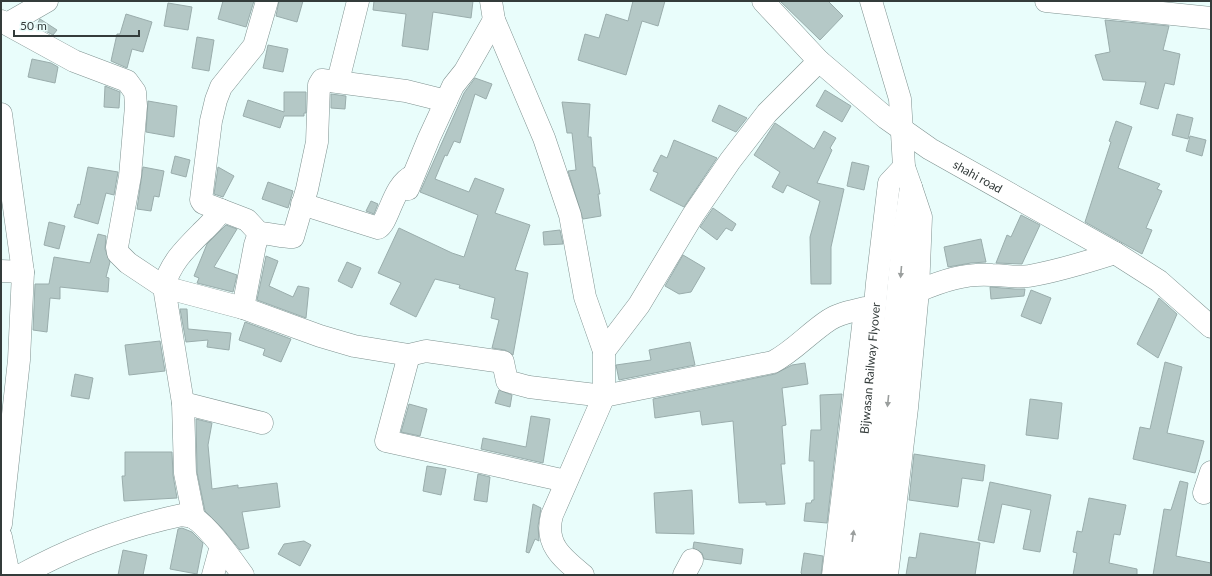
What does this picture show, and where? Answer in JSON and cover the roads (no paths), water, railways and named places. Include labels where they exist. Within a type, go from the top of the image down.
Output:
[{"type":"street","points":[[4,23],[47,1]]},
{"type":"street","points":[[266,1],[258,36],[254,46],[221,87],[211,121],[201,200],[203,203],[247,220],[259,233],[280,235],[289,238],[293,237],[307,189],[317,142],[319,85],[322,80],[406,91],[446,101]]},
{"type":"street","points":[[338,81],[358,1]]},
{"type":"street","name":"shahi road","points":[[763,1],[820,61],[902,131],[930,149],[1115,254],[1159,281],[1211,327]]},
{"type":"street","name":"Bijwasan Railway Flyover","points":[[848,575],[857,506],[877,283],[911,187],[904,166],[900,99],[870,1]]},
{"type":"street","points":[[1046,1],[1211,18]]},
{"type":"street","points":[[302,204],[378,228],[383,224],[389,208],[406,179],[411,183],[453,86],[465,71],[493,10]]},
{"type":"street","points":[[493,10],[542,131],[570,214],[585,297],[604,351],[604,396],[566,481],[549,526],[550,538],[566,562],[583,575]]},
{"type":"street","points":[[4,23],[74,61],[126,81],[131,85],[135,92],[135,122],[130,176],[117,247],[118,253],[128,263],[164,287],[243,308],[320,336],[354,346],[409,355],[426,351],[503,362],[507,381],[530,387],[604,396],[689,377],[774,362],[787,354],[829,320],[840,315],[865,308]]},
{"type":"street","points":[[604,351],[639,305],[693,215],[730,161],[767,113],[820,61]]},
{"type":"street","points":[[1,114],[10,234],[23,272],[19,360],[4,476],[1,524]]},
{"type":"street","points":[[833,575],[879,196],[904,166]]},
{"type":"street","name":"Bijwasan Railway Flyover","points":[[869,575],[895,230],[889,183]]},
{"type":"street","points":[[887,575],[907,408],[918,291],[921,217],[911,187]]},
{"type":"street","points":[[194,518],[185,473],[183,403],[164,287],[167,275],[178,257],[216,218],[221,210]]},
{"type":"street","points":[[243,308],[255,245],[259,233]]},
{"type":"street","points":[[918,291],[939,282],[966,275],[992,274],[1012,278],[1030,276],[1115,254]]},
{"type":"street","points":[[1,271],[23,272]]},
{"type":"street","points":[[409,355],[386,441],[566,481]]},
{"type":"street","points":[[183,403],[262,423]]},
{"type":"street","points":[[1204,493],[1211,472]]},
{"type":"street","points":[[21,575],[60,554],[111,534],[182,515],[194,518],[221,546],[243,575]]},
{"type":"street","points":[[1,537],[9,575]]},
{"type":"street","points":[[213,575],[221,546]]}]
